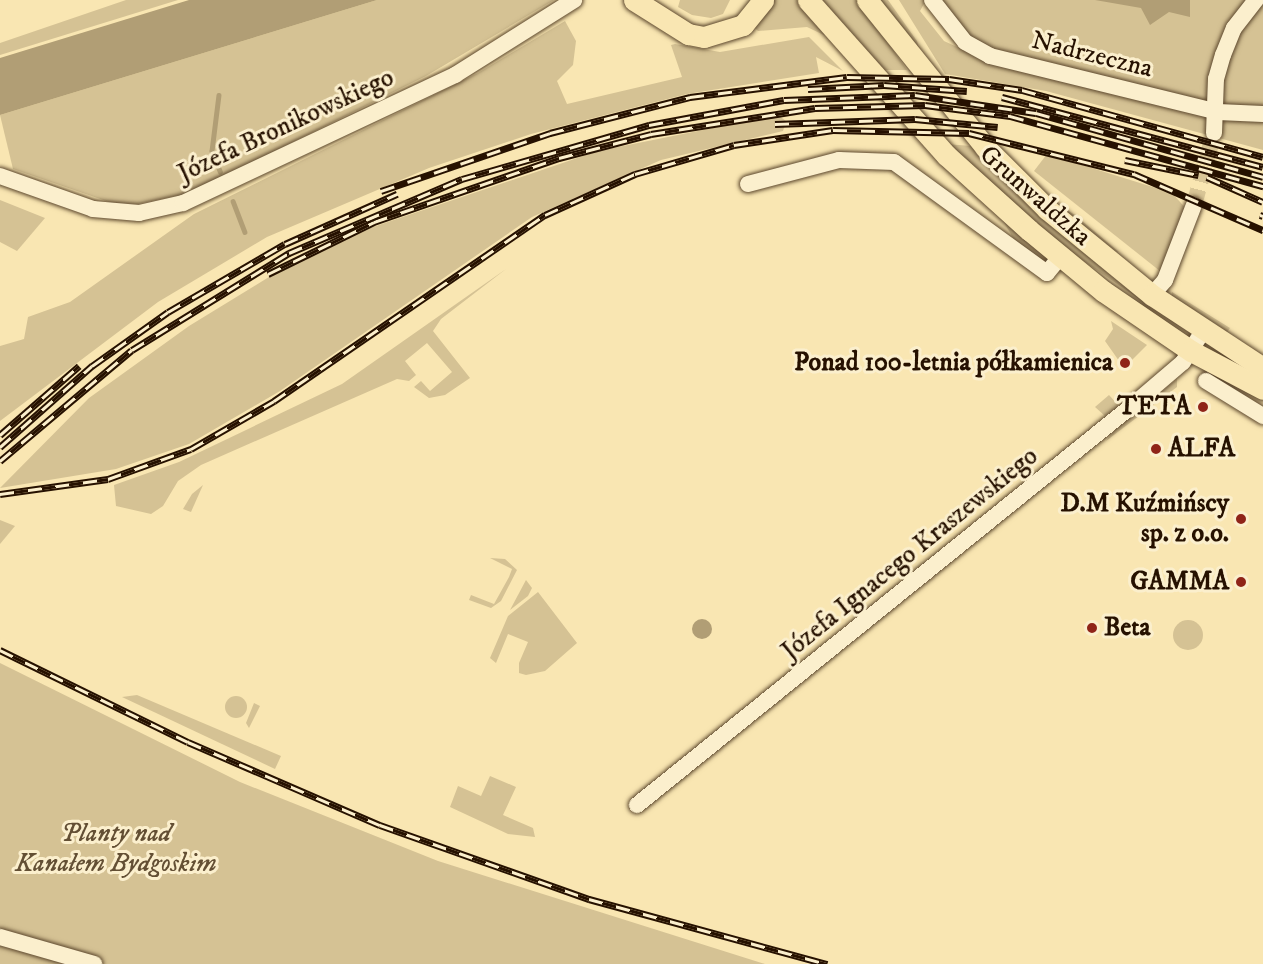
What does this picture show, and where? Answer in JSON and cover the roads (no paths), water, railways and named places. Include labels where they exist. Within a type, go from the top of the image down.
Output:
[{"type":"main road","points":[[634,0],[688,34],[704,37],[743,25],[763,0]]},
{"type":"main road","name":"Grunwaldzka","points":[[808,0],[946,154],[1061,256],[1191,351],[1263,389]]},
{"type":"main road","name":"Grunwaldzka","points":[[867,0],[990,152],[1068,228],[1152,295],[1203,331],[1263,368]]},
{"type":"street","name":"Józefa Bronikowskiego","points":[[0,176],[111,212],[183,203],[455,75],[574,0]]},
{"type":"street","name":"Nadrzeczna","points":[[932,0],[965,42],[990,56],[1218,112],[1263,114]]},
{"type":"street","points":[[1214,133],[1218,112],[1216,79],[1234,28],[1256,0]]},
{"type":"street","points":[[1234,28],[1263,14]]},
{"type":"street","points":[[748,184],[838,160],[894,162],[1047,273],[1061,256]]},
{"type":"street","points":[[1152,295],[1166,280],[1194,205]]},
{"type":"street","name":"Józefa Ignacego Kraszewskiego","points":[[637,805],[1095,438],[1191,351],[1203,331]]},
{"type":"street","points":[[1206,381],[1263,416]]},
{"type":"street","points":[[0,937],[94,964]]},
{"type":"waterway","points":[[219,95],[212,151],[220,171]]},
{"type":"waterway","points":[[233,201],[245,232]]},
{"type":"tunnel","points":[[1194,205],[1214,133]]},
{"type":"railway","points":[[381,191],[550,133],[690,97],[847,77],[949,79],[1022,90],[1263,157]]},
{"type":"railway","points":[[808,89],[884,85],[967,91]]},
{"type":"railway","points":[[0,461],[132,350],[289,253],[462,179],[649,125],[784,100],[915,95],[1036,113],[1263,177]]},
{"type":"railway","points":[[1002,97],[1263,167]]},
{"type":"railway","points":[[268,274],[374,222],[559,158],[651,134],[815,108],[925,105],[1010,116],[1263,186]]},
{"type":"railway","points":[[775,124],[915,119],[998,127]]},
{"type":"railway","points":[[0,494],[108,479],[191,449],[274,401],[545,215],[635,174],[734,145],[833,130],[969,133],[1134,174],[1263,230]]},
{"type":"railway","points":[[1125,160],[1198,175]]},
{"type":"railway","points":[[1207,177],[1263,202]]},
{"type":"railway","points":[[0,447],[92,366],[168,312],[285,244],[397,194]]},
{"type":"railway","points":[[0,435],[79,366]]},
{"type":"railway","points":[[0,650],[188,742],[380,825],[589,899],[827,964]]},
{"type":"place","name":"Ponad 100-letnia półkamienica","points":[[1125,363]]},
{"type":"place","name":"TETA","points":[[1203,407]]},
{"type":"place","name":"ALFA","points":[[1156,449]]},
{"type":"place","name":"D.M Kuźmińscy sp. z o.o.","points":[[1241,519]]},
{"type":"place","name":"GAMMA","points":[[1241,582]]},
{"type":"place","name":"Beta","points":[[1092,628]]},
{"type":"park label","name":"Planty nad Kanałem Bydgoskim","points":[[116,849]]}]
